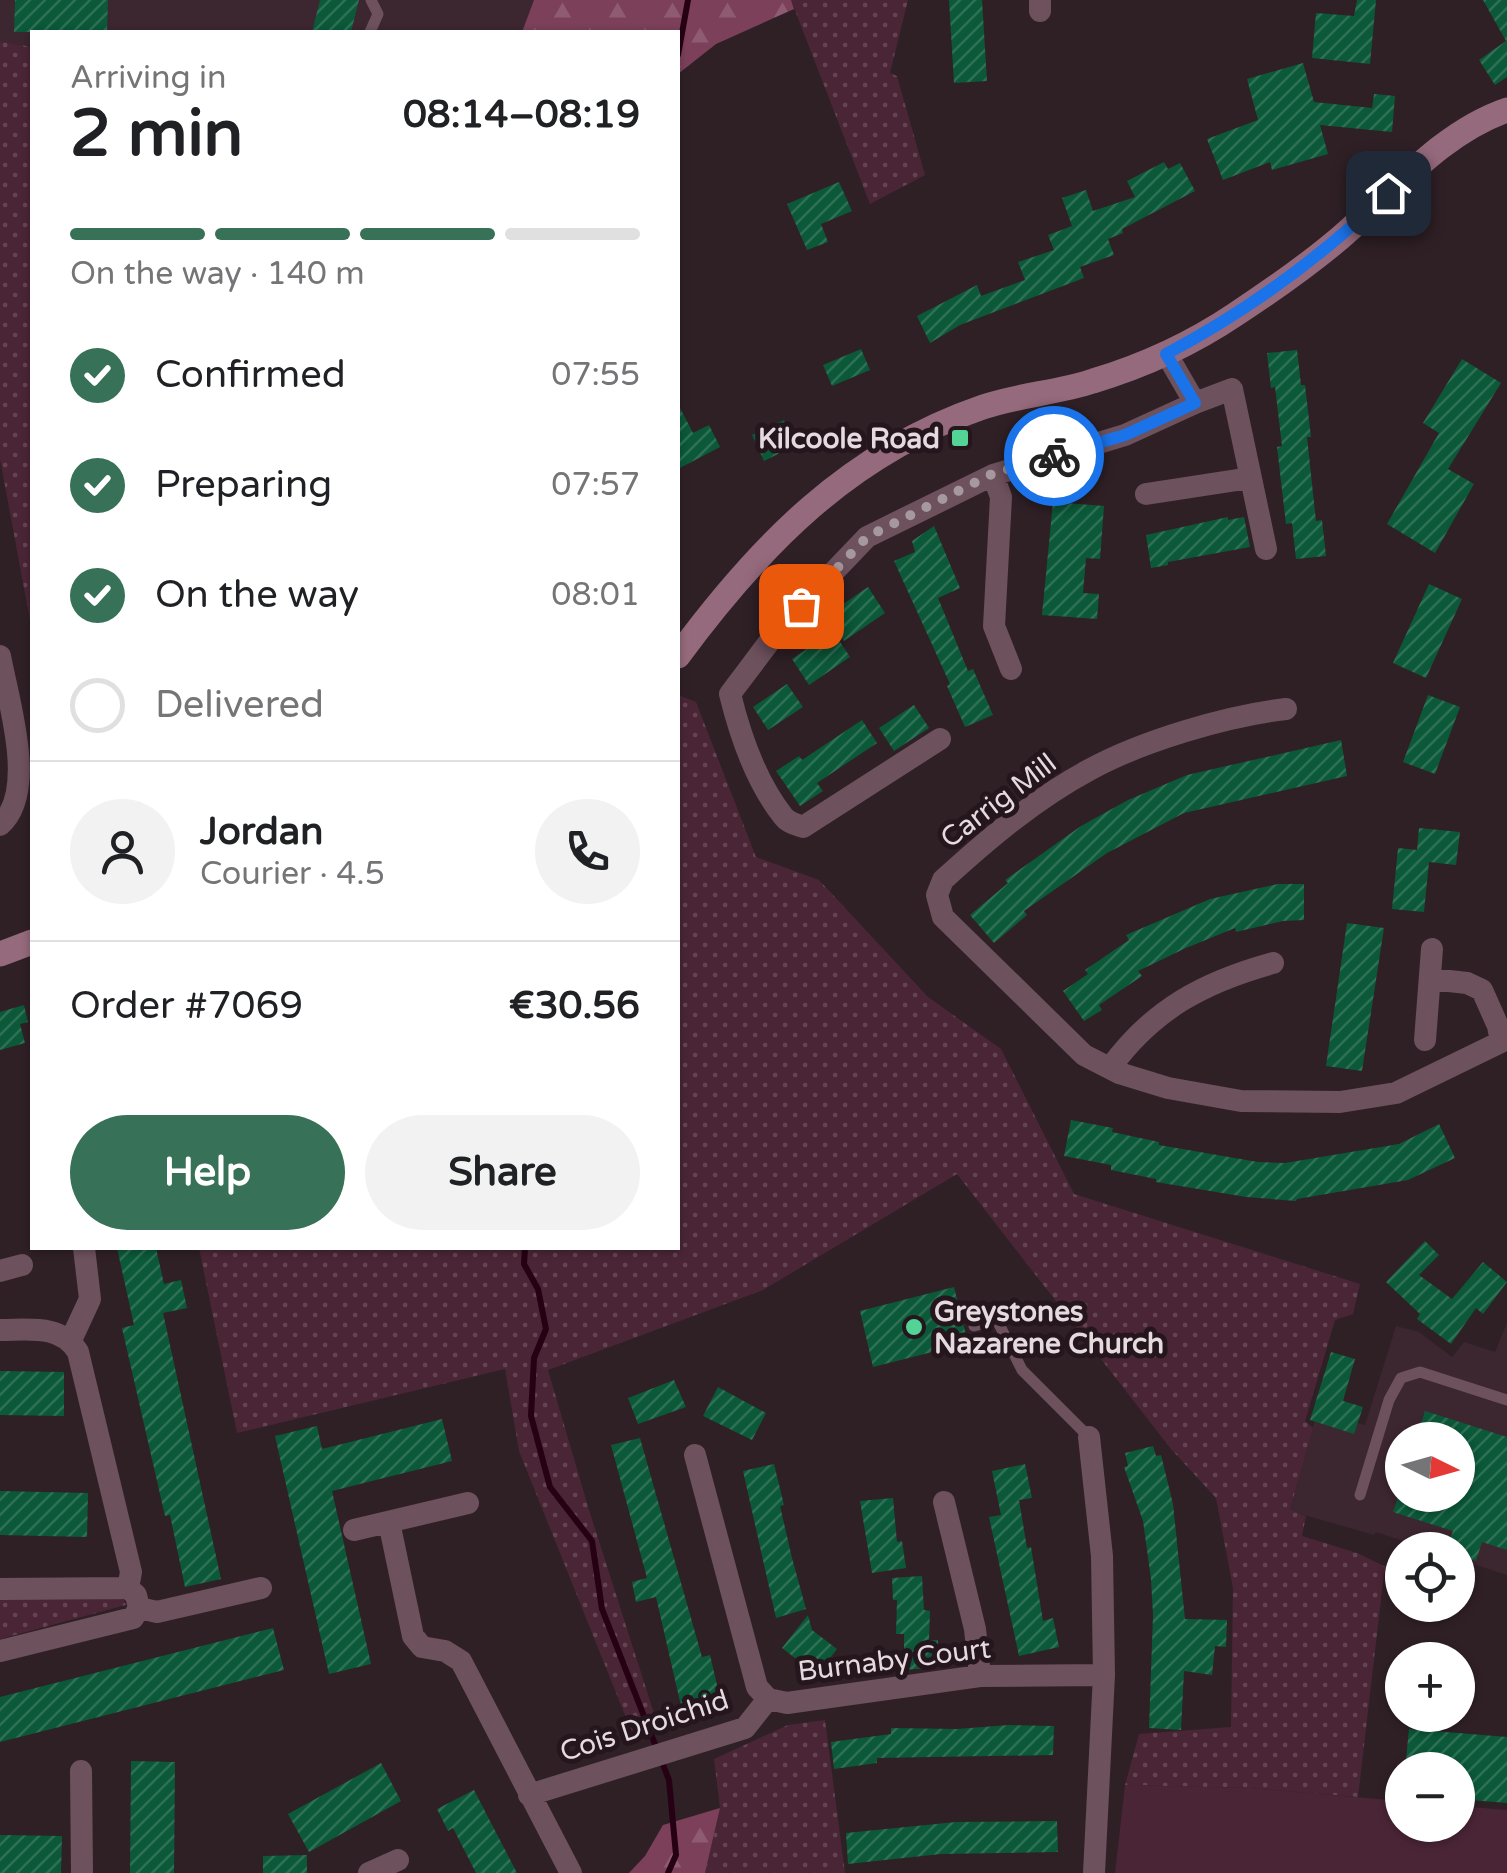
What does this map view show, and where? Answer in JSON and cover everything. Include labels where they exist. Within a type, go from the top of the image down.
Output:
[{"type":"main road","points":[[680,653],[717,602],[770,542],[869,460],[901,441],[984,406],[1093,382],[1166,354],[1236,315],[1339,239],[1438,148],[1507,110]]},
{"type":"main road","points":[[0,954],[30,943]]},
{"type":"street","points":[[1166,354],[1195,403]]},
{"type":"street","points":[[940,739],[804,827],[786,820],[764,782],[738,727],[730,694],[779,629],[867,537],[992,474],[1125,435],[1232,389],[1266,549]]},
{"type":"street","points":[[992,474],[1000,496],[994,626],[1011,669]]},
{"type":"street","points":[[1146,494],[1250,478]]},
{"type":"street","points":[[0,656],[18,748],[19,789],[7,819],[0,825]]},
{"type":"street","name":"Carrig Mill","points":[[1286,709],[1220,721],[1091,768],[1028,808],[943,880],[938,896],[943,917],[1084,1055],[1168,1088],[1240,1100],[1340,1102],[1396,1093],[1504,1040],[1482,990],[1466,983],[1431,979]]},
{"type":"street","points":[[1426,1040],[1432,949]]},
{"type":"street","points":[[1110,1068],[1140,1030],[1170,1007],[1217,981],[1273,963]]},
{"type":"street","points":[[71,1340],[90,1299],[84,1250]]},
{"type":"street","points":[[0,1330],[44,1330],[71,1340],[78,1352],[132,1572],[133,1598],[133,1618],[0,1651]]},
{"type":"street","points":[[1089,1436],[1102,1556],[1104,1675],[1094,1873]]},
{"type":"street","name":"Burnaby Court","points":[[695,1455],[757,1687],[768,1699],[787,1703],[980,1676],[1104,1675]]},
{"type":"street","points":[[944,1502],[975,1629],[980,1676]]},
{"type":"street","points":[[354,1530],[468,1504]]},
{"type":"street","points":[[389,1522],[413,1636],[422,1647],[445,1651],[461,1661],[570,1873]]},
{"type":"street","points":[[0,1589],[133,1598],[157,1612],[261,1588]]},
{"type":"street","name":"Cois Droichid","points":[[528,1795],[745,1728],[768,1699]]},
{"type":"street","points":[[81,1771],[82,1873]]},
{"type":"street","points":[[369,1873],[398,1860]]},
{"type":"lane","points":[[371,30],[378,14],[372,0]]},
{"type":"lane","points":[[974,1326],[997,1320],[1022,1370],[1089,1436]]},
{"type":"lane","points":[[1360,1495],[1389,1400],[1401,1378],[1420,1372],[1507,1400]]},
{"type":"shaded area","points":[[0,0],[534,0],[523,30],[30,30],[30,47],[0,41]]},
{"type":"shaded area","points":[[791,0],[908,0],[890,73],[897,76],[925,175],[870,204]]},
{"type":"shaded area","points":[[0,41],[30,47],[30,620],[0,459]]},
{"type":"shaded area","points":[[680,696],[696,702],[756,857],[819,880],[928,997],[1001,1049],[1074,1194],[1360,1284],[1353,1314],[1335,1320],[1305,1421],[1313,1428],[1290,1510],[1306,1516],[1302,1536],[1357,1553],[1385,1567],[1358,1797],[1250,1788],[1125,1785],[1139,1734],[1231,1727],[1233,1588],[1216,1498],[1171,1449],[957,1174],[763,1290],[548,1370],[659,1729],[633,1735],[519,1451],[505,1369],[237,1433],[199,1250],[680,1250]]},
{"type":"shaded area","points":[[1507,1323],[1507,1575],[1475,1565],[1475,1532],[1374,1535],[1290,1511],[1317,1412],[1365,1425],[1396,1326],[1419,1332],[1452,1357],[1464,1342],[1495,1352]]},
{"type":"shaded area","points":[[0,1599],[117,1599],[124,1600],[126,1605],[0,1639]]},
{"type":"shaded area","points":[[825,1720],[845,1873],[705,1873],[720,1808],[714,1759],[788,1725]]},
{"type":"shaded area","points":[[1125,1785],[1250,1788],[1385,1800],[1385,1842],[1475,1842],[1475,1807],[1507,1810],[1507,1873],[1115,1873]]},
{"type":"green space","points":[[534,0],[791,0],[794,9],[716,44],[680,72],[680,30],[523,30]]},
{"type":"green space","points":[[720,1808],[705,1873],[629,1873],[645,1856],[663,1825]]},
{"type":"building","points":[[15,0],[108,0],[107,30],[14,32]]},
{"type":"building","points":[[320,0],[359,0],[352,30],[312,30]]},
{"type":"building","points":[[949,0],[982,0],[987,81],[954,83]]},
{"type":"building","points":[[1357,0],[1376,0],[1370,64],[1312,58],[1316,13],[1354,16]]},
{"type":"building","points":[[1483,0],[1507,0],[1507,77],[1495,85],[1479,60],[1506,41]]},
{"type":"building","points":[[1303,63],[1314,102],[1372,108],[1374,94],[1395,96],[1392,132],[1320,125],[1328,154],[1272,170],[1270,162],[1223,180],[1207,139],[1258,120],[1247,79]]},
{"type":"building","points":[[1164,162],[1168,169],[1180,163],[1195,191],[1108,239],[1114,255],[1080,267],[1084,278],[960,325],[930,343],[917,316],[977,285],[981,296],[1025,280],[1018,262],[1054,250],[1048,235],[1072,226],[1062,198],[1086,190],[1093,211],[1135,197],[1127,181]]},
{"type":"building","points":[[839,182],[852,211],[821,224],[828,242],[807,250],[787,204]]},
{"type":"building","points":[[861,349],[870,370],[832,386],[823,365]]},
{"type":"building","points":[[1297,350],[1311,437],[1307,437],[1316,521],[1322,520],[1326,556],[1296,559],[1292,523],[1286,524],[1277,447],[1282,446],[1267,353]]},
{"type":"building","points":[[1462,359],[1501,383],[1448,469],[1474,484],[1435,553],[1387,524],[1439,433],[1423,423]]},
{"type":"building","points":[[680,408],[693,433],[709,425],[720,447],[680,468]]},
{"type":"building","points":[[784,420],[796,445],[764,461],[752,435]]},
{"type":"building","points":[[1053,502],[1104,506],[1100,559],[1086,558],[1083,593],[1099,594],[1097,619],[1042,615]]},
{"type":"building","points":[[1244,517],[1250,547],[1151,568],[1146,535]]},
{"type":"building","points":[[934,526],[960,588],[938,598],[968,671],[973,669],[993,715],[965,727],[947,686],[950,684],[894,561],[915,552],[912,541]]},
{"type":"building","points":[[1429,584],[1462,599],[1426,678],[1393,663]]},
{"type":"building","points":[[868,587],[885,613],[844,641],[827,615]]},
{"type":"building","points":[[833,631],[850,657],[809,685],[792,659]]},
{"type":"building","points":[[787,684],[803,707],[768,730],[753,707]]},
{"type":"building","points":[[1428,695],[1460,707],[1435,774],[1403,762]]},
{"type":"building","points":[[914,705],[929,728],[894,751],[879,728]]},
{"type":"building","points":[[862,720],[877,743],[817,783],[823,791],[800,806],[776,771],[799,756],[802,760]]},
{"type":"building","points":[[1341,740],[1347,776],[1184,813],[1107,853],[1024,911],[1027,915],[994,943],[970,915],[1008,883],[1005,880],[1081,826],[1128,800],[1187,775]]},
{"type":"building","points":[[1419,828],[1460,832],[1456,865],[1429,862],[1424,912],[1392,909],[1398,848],[1417,850]]},
{"type":"building","points":[[1278,884],[1304,884],[1304,920],[1236,932],[1235,928],[1186,948],[1138,971],[1142,976],[1099,1005],[1102,1010],[1084,1021],[1063,991],[1088,974],[1085,970],[1129,940],[1126,935],[1210,899]]},
{"type":"building","points":[[1347,923],[1384,928],[1362,1071],[1326,1066]]},
{"type":"building","points":[[24,1005],[28,1022],[20,1024],[25,1043],[0,1050],[0,1012]]},
{"type":"building","points":[[1071,1120],[1113,1128],[1112,1132],[1159,1145],[1285,1163],[1399,1144],[1439,1124],[1455,1158],[1408,1180],[1296,1201],[1246,1197],[1156,1182],[1111,1170],[1111,1165],[1064,1156]]},
{"type":"building","points":[[1425,1241],[1439,1255],[1419,1275],[1452,1299],[1483,1262],[1507,1282],[1483,1314],[1476,1308],[1451,1344],[1417,1319],[1420,1314],[1386,1282]]},
{"type":"building","points":[[117,1250],[156,1250],[164,1284],[181,1280],[187,1308],[163,1313],[221,1579],[185,1587],[122,1328],[134,1325]]},
{"type":"building","name":"Greystones Nazarene Church","points":[[954,1287],[968,1343],[873,1367],[860,1311]]},
{"type":"building","points":[[1331,1352],[1355,1359],[1343,1401],[1363,1407],[1354,1434],[1310,1420]]},
{"type":"building","points":[[0,1371],[64,1372],[64,1416],[0,1415]]},
{"type":"building","points":[[674,1380],[686,1407],[638,1424],[628,1398]]},
{"type":"building","points":[[718,1387],[766,1413],[752,1440],[703,1416]]},
{"type":"building","points":[[1425,1411],[1460,1422],[1422,1422]]},
{"type":"building","points":[[442,1419],[452,1461],[332,1491],[371,1664],[329,1674],[275,1436],[317,1426],[322,1449]]},
{"type":"building","points":[[1475,1427],[1507,1437],[1507,1550],[1482,1542],[1475,1561],[1475,1532],[1453,1531],[1393,1512],[1475,1512]]},
{"type":"building","points":[[640,1438],[702,1657],[710,1655],[720,1698],[681,1706],[656,1597],[636,1602],[632,1582],[647,1578],[611,1445]]},
{"type":"building","points":[[1153,1446],[1156,1456],[1161,1455],[1173,1504],[1185,1619],[1227,1620],[1226,1647],[1215,1646],[1212,1675],[1184,1671],[1181,1730],[1149,1728],[1151,1579],[1143,1521],[1124,1467],[1128,1466],[1125,1453]]},
{"type":"building","points":[[774,1464],[784,1505],[780,1506],[806,1609],[776,1618],[743,1471]]},
{"type":"building","points":[[1025,1464],[1032,1498],[1019,1500],[1027,1548],[1031,1547],[1043,1621],[1053,1618],[1059,1647],[1019,1656],[989,1517],[1001,1515],[992,1471]]},
{"type":"building","points":[[0,1491],[88,1493],[87,1537],[0,1535]]},
{"type":"building","points":[[893,1498],[897,1542],[902,1541],[906,1568],[872,1573],[860,1501]]},
{"type":"building","points":[[922,1576],[924,1610],[930,1611],[929,1640],[938,1640],[938,1667],[904,1670],[904,1634],[896,1634],[897,1600],[893,1600],[892,1578]]},
{"type":"building","points":[[808,1615],[812,1630],[837,1649],[817,1675],[782,1648]]},
{"type":"building","points":[[273,1628],[284,1670],[0,1742],[0,1697]]},
{"type":"building","points":[[1054,1726],[1053,1755],[877,1758],[877,1763],[834,1769],[831,1742],[891,1734],[891,1728]]},
{"type":"building","points":[[1409,1732],[1507,1737],[1507,1803],[1475,1800],[1475,1752],[1407,1752]]},
{"type":"building","points":[[131,1761],[175,1762],[174,1873],[130,1873]]},
{"type":"building","points":[[381,1763],[401,1801],[309,1852],[288,1814]]},
{"type":"building","points":[[474,1790],[517,1873],[476,1873],[453,1828],[448,1831],[437,1809]]},
{"type":"building","points":[[1057,1821],[1058,1852],[941,1854],[848,1864],[846,1833],[956,1822]]},
{"type":"building","points":[[0,1835],[62,1836],[61,1873],[0,1873]]},
{"type":"building","points":[[307,1855],[307,1873],[263,1873],[263,1856]]},
{"type":"waterway","points":[[680,44],[688,0]]},
{"type":"waterway","points":[[525,1250],[524,1264],[538,1289],[546,1329],[534,1358],[531,1416],[550,1487],[592,1541],[602,1609],[669,1780],[676,1855],[668,1873]]},
{"type":"way so far","points":[[801,606],[867,537],[992,474],[1054,456]]},
{"type":"place","name":"Kilcoole Road","points":[[960,438]]},
{"type":"place","name":"Greystones Nazarene Church","points":[[914,1327]]},
{"type":"route","points":[[1054,456],[1125,435],[1195,403],[1166,354],[1242,310],[1339,239],[1388,193]]}]
